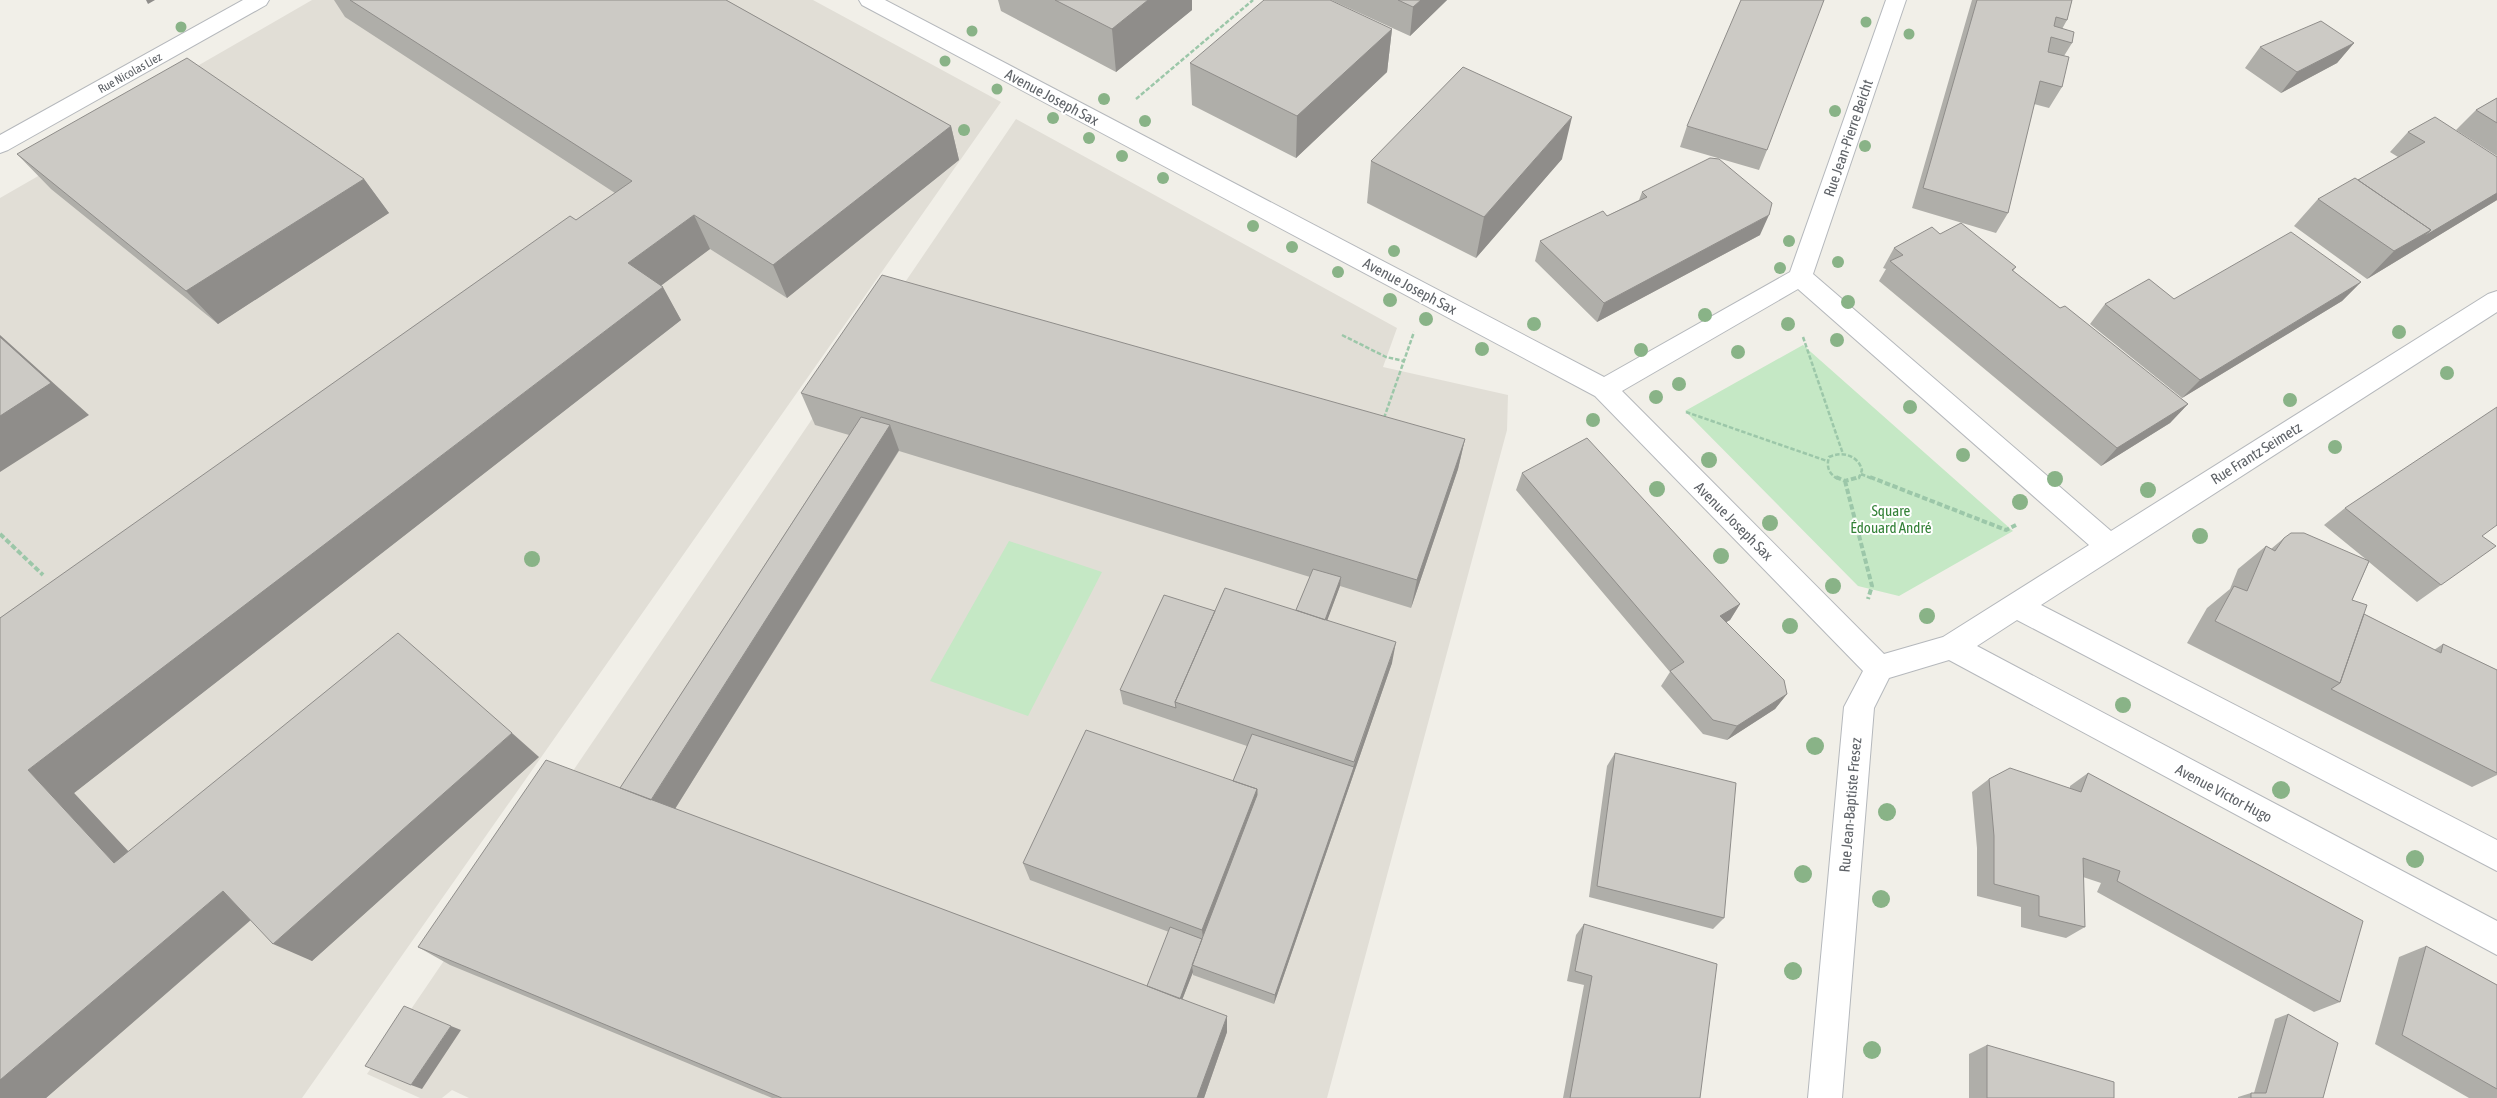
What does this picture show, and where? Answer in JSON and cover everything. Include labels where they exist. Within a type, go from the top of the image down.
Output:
[{"type":"street","name":"Rue Nicolas Liez","points":[[0,146],[259,0]]},
{"type":"street","name":"Avenue Joseph Sax","points":[[869,0],[1604,389],[1879,668]]},
{"type":"street","name":"Rue Jean-Pierre Beicht","points":[[1800,277],[1896,0]]},
{"type":"street","points":[[1604,389],[1800,277],[2110,546]]},
{"type":"street","name":"Rue Frantz Seimetz","points":[[2016,606],[2497,300]]},
{"type":"street","points":[[1879,668],[1951,648],[2016,606],[2497,856]]},
{"type":"street","name":"Avenue Victor Hugo","points":[[1951,648],[2497,939]]},
{"type":"street","name":"Rue Jean-Baptiste Fresez","points":[[1825,1098],[1859,707],[1879,668]]},
{"type":"path","points":[[1105,125],[1253,0]]},
{"type":"path","points":[[1382,423],[1416,327]]},
{"type":"path","points":[[1342,335],[1386,358],[1404,362]]},
{"type":"path","points":[[1803,337],[1843,454]]},
{"type":"path","points":[[1686,412],[1827,461]]},
{"type":"path","points":[[1843,454],[1858,461],[1861,465],[1861,474],[1856,480],[1845,481],[1830,474],[1826,465],[1827,461],[1833,455],[1843,454]]},
{"type":"path","points":[[1861,474],[2006,530],[2016,526]]},
{"type":"path","points":[[1845,481],[1872,586],[1866,606]]},
{"type":"path","points":[[0,534],[43,575]]},
{"type":"shaded area","points":[[312,0],[813,0],[1001,102],[302,1098],[0,1098],[0,198],[40,175],[27,164]]},
{"type":"shaded area","points":[[1016,119],[1397,328],[1383,367],[1508,395],[1507,430],[1327,1098],[469,1098],[452,1090],[442,1098],[420,1098],[367,1074]]},
{"type":"green space","name":"Square Édouard André","points":[[1803,345],[2013,531],[1899,596],[1858,586],[1685,411]]},
{"type":"green space","points":[[1009,541],[1102,572],[1028,716],[930,681]]},
{"type":"building","points":[[350,0],[726,0],[951,126],[773,265],[694,215],[628,263],[663,287],[28,770],[114,863],[398,633],[512,733],[273,944],[223,891],[0,1080],[0,618],[570,216],[576,220],[632,181]]},
{"type":"building","points":[[1055,0],[1148,0],[1112,29]]},
{"type":"building","points":[[1264,0],[1330,0],[1392,29],[1297,116],[1190,63]]},
{"type":"building","points":[[1398,0],[1421,0],[1413,7]]},
{"type":"building","points":[[1741,0],[1824,0],[1767,150],[1687,126]]},
{"type":"building","points":[[1977,0],[2072,0],[2067,20],[2056,17],[2054,26],[2074,32],[2072,43],[2051,37],[2048,52],[2069,57],[2062,87],[2040,81],[2008,213],[1923,188]]},
{"type":"building","points":[[2321,21],[2354,43],[2297,72],[2260,47]]},
{"type":"building","points":[[187,58],[364,179],[186,291],[17,154]]},
{"type":"building","points":[[1463,67],[1572,117],[1484,217],[1371,161]]},
{"type":"building","points":[[2497,98],[2497,123],[2476,110]]},
{"type":"building","points":[[2435,117],[2497,157],[2497,193],[2423,237],[2431,230],[2358,180],[2425,142],[2408,132]]},
{"type":"building","points":[[1710,158],[1719,159],[1772,203],[1769,215],[1604,303],[1540,241],[1603,211],[1607,216],[1647,197],[1642,192]]},
{"type":"building","points":[[2355,178],[2431,230],[2394,251],[2318,199]]},
{"type":"building","points":[[1961,223],[2016,267],[2012,270],[2060,308],[2065,306],[2188,404],[2117,448],[1890,261],[1903,255],[1894,248],[1932,227],[1940,234]]},
{"type":"building","points":[[2291,232],[2361,282],[2200,380],[2105,304],[2149,279],[2174,299]]},
{"type":"building","points":[[882,275],[1465,439],[1417,580],[801,393]]},
{"type":"building","points":[[0,337],[51,383],[0,416]]},
{"type":"building","points":[[2497,407],[2497,525],[2482,536],[2496,546],[2441,585],[2345,508]]},
{"type":"building","points":[[861,417],[890,425],[651,800],[620,788]]},
{"type":"building","points":[[1587,438],[1740,604],[1720,616],[1784,680],[1787,694],[1737,726],[1713,720],[1670,671],[1684,662],[1522,473]]},
{"type":"building","points":[[2291,533],[2304,533],[2369,561],[2352,600],[2367,605],[2340,683],[2215,621],[2234,586],[2247,591],[2266,546],[2275,551],[2284,538]]},
{"type":"building","points":[[1313,569],[1341,577],[1325,620],[1296,610]]},
{"type":"building","points":[[1225,588],[1396,642],[1354,762],[1175,702]]},
{"type":"building","points":[[1164,595],[1215,611],[1175,702],[1176,708],[1120,690]]},
{"type":"building","points":[[2364,614],[2441,653],[2443,644],[2497,670],[2497,773],[2331,689],[2340,683]]},
{"type":"building","points":[[1086,730],[1257,789],[1202,930],[1023,863]]},
{"type":"building","points":[[1252,734],[1354,767],[1275,995],[1192,965],[1257,795],[1257,789],[1233,781]]},
{"type":"building","points":[[1615,753],[1736,783],[1724,918],[1597,886]]},
{"type":"building","points":[[546,760],[1227,1016],[1197,1098],[782,1098],[418,947]]},
{"type":"building","points":[[2010,768],[2081,792],[2088,773],[2363,921],[2340,1002],[2117,881],[2120,871],[2083,858],[2085,927],[2039,916],[2039,896],[1994,884],[1994,836],[1989,779]]},
{"type":"building","points":[[1584,924],[1717,964],[1700,1098],[1570,1098],[1592,976],[1575,971]]},
{"type":"building","points":[[1170,927],[1202,939],[1180,999],[1147,986]]},
{"type":"building","points":[[2426,946],[2497,985],[2497,1089],[2402,1035]]},
{"type":"building","points":[[404,1006],[451,1026],[411,1085],[365,1066]]},
{"type":"building","points":[[2288,1014],[2338,1043],[2323,1098],[2251,1098],[2251,1093],[2266,1093]]},
{"type":"building","points":[[1987,1045],[2114,1082],[2114,1098],[1987,1098]]}]
